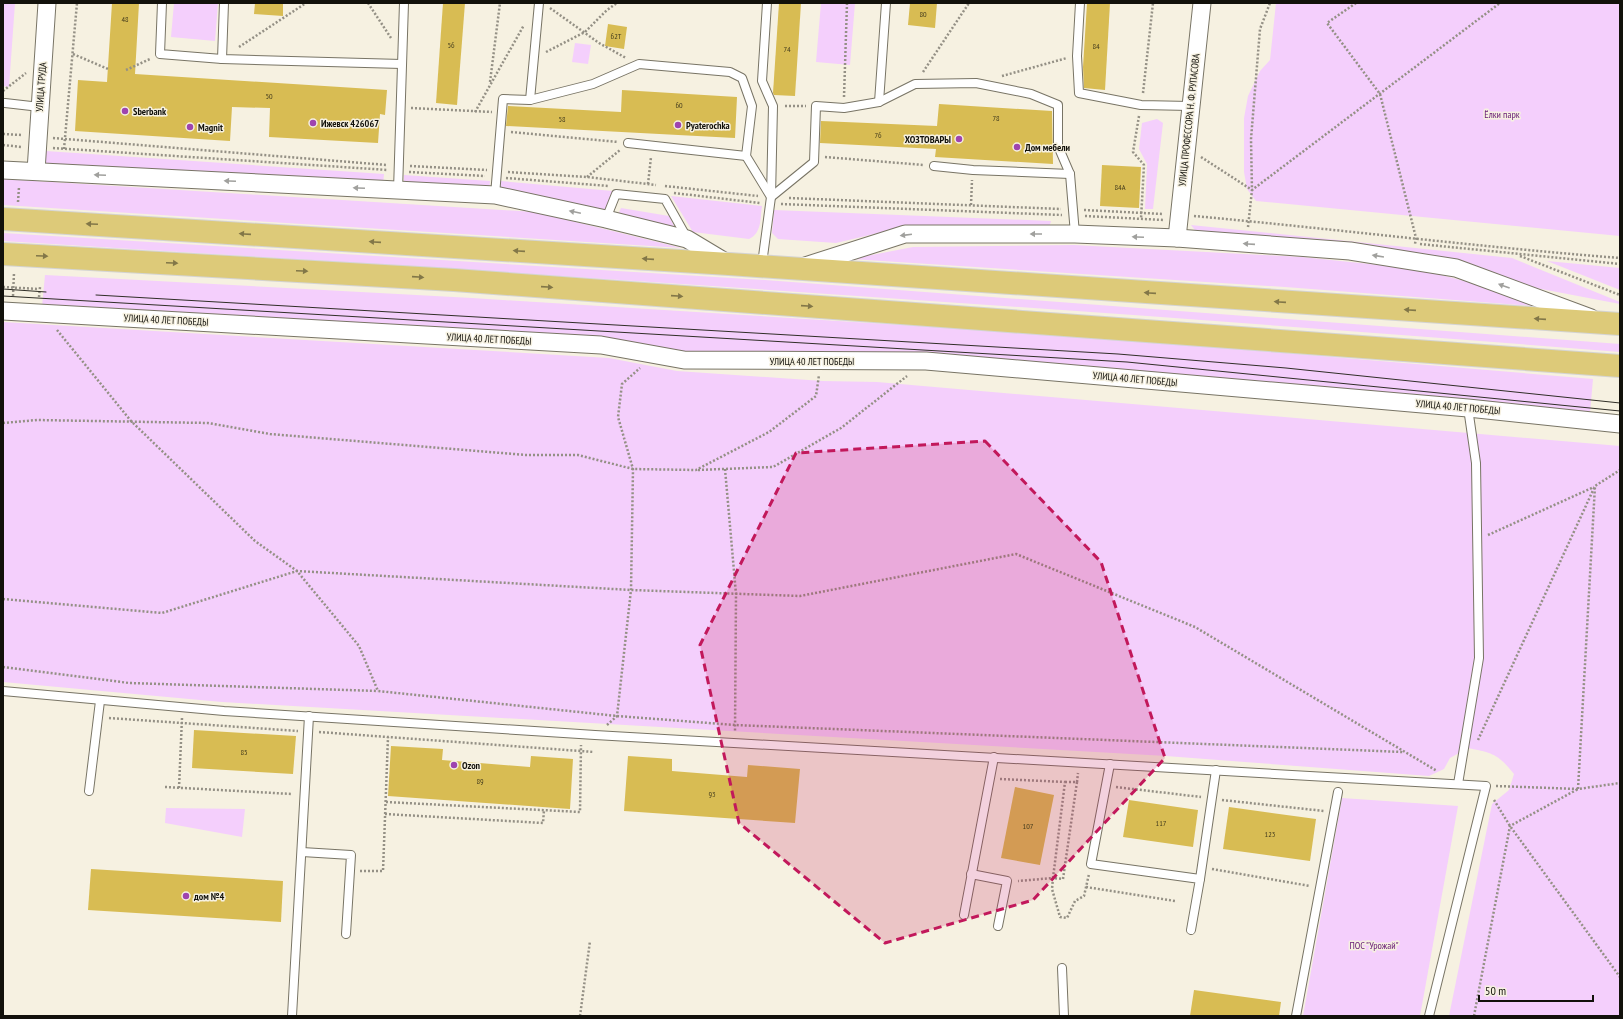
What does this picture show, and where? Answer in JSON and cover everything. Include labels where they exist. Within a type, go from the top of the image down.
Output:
[{"type":"main road","points":[[10,212],[762,267],[1613,324]]},
{"type":"main road","points":[[9,262],[454,280],[1620,366]]},
{"type":"street","name":"УЛИЦА ТРУДА","points":[[36,171],[47,3]]},
{"type":"street","name":"УЛИЦА ПРОФЕССОРА Н. Ф. РУПАСОВА","points":[[1177,238],[1178,217],[1202,3]]},
{"type":"street","points":[[3,170],[495,195],[606,219],[687,239],[729,264]]},
{"type":"street","points":[[795,269],[905,234],[1075,234],[1177,238],[1350,251],[1456,268],[1613,324]]},
{"type":"street","name":"УЛИЦА 40 ЛЕТ ПОБЕДЫ","points":[[8,307],[41,307],[601,345],[684,360],[926,361],[1468,408],[1620,424]]},
{"type":"lane","points":[[162,3],[160,54],[222,59],[402,60]]},
{"type":"lane","points":[[222,59],[224,3]]},
{"type":"lane","points":[[398,190],[404,3]]},
{"type":"lane","points":[[530,100],[539,3]]},
{"type":"lane","points":[[762,267],[770,201],[773,106],[762,81],[767,3]]},
{"type":"lane","points":[[879,102],[886,3]]},
{"type":"lane","points":[[1080,3],[1077,56],[1079,93],[1141,105],[1190,106]]},
{"type":"lane","points":[[495,195],[503,99],[530,100],[593,84],[639,64],[730,72],[742,78],[752,106],[746,156],[770,201]]},
{"type":"lane","points":[[770,201],[814,162],[816,106],[844,108],[879,102],[915,84],[976,83],[1031,94],[1058,105],[1058,146],[1070,174],[1075,234]]},
{"type":"lane","points":[[4,103],[40,107]]},
{"type":"lane","points":[[628,143],[746,156]]},
{"type":"lane","points":[[930,165],[973,170],[1070,174]]},
{"type":"lane","points":[[606,219],[616,194],[665,200],[687,239]]},
{"type":"lane","points":[[1458,784],[1479,658],[1476,462],[1468,408]]},
{"type":"lane","points":[[3,691],[100,701],[595,735],[1486,786],[1430,1016]]},
{"type":"lane","points":[[89,791],[100,701]]},
{"type":"lane","points":[[292,1016],[309,716]]},
{"type":"lane","points":[[964,915],[994,757]]},
{"type":"lane","points":[[1110,764],[1091,864],[1200,879]]},
{"type":"lane","points":[[1191,930],[1216,770]]},
{"type":"lane","points":[[1296,1016],[1338,792]]},
{"type":"lane","points":[[302,852],[351,855],[346,934]]},
{"type":"lane","points":[[971,874],[1007,881],[998,926]]},
{"type":"lane","points":[[1062,968],[1064,1016]]},
{"type":"path","points":[[77,3],[64,149],[497,174],[587,177],[770,201],[971,205],[1141,219],[1178,217]]},
{"type":"path","points":[[222,59],[306,3]]},
{"type":"path","points":[[368,3],[402,60]]},
{"type":"path","points":[[490,85],[500,3]]},
{"type":"path","points":[[544,3],[599,43],[639,64]]},
{"type":"path","points":[[533,58],[585,32],[607,10],[617,3]]},
{"type":"path","points":[[844,108],[847,3]]},
{"type":"path","points":[[915,84],[968,3]]},
{"type":"path","points":[[1248,227],[1252,190],[1251,138],[1260,29],[1270,3]]},
{"type":"path","points":[[1356,3],[1327,23],[1380,94],[1416,238],[1415,244]]},
{"type":"path","points":[[1252,190],[1500,3]]},
{"type":"path","points":[[474,112],[526,23]]},
{"type":"path","points":[[73,54],[108,69]]},
{"type":"path","points":[[126,70],[160,54]]},
{"type":"path","points":[[976,83],[1077,56]]},
{"type":"path","points":[[3,91],[26,73]]},
{"type":"path","points":[[773,106],[816,106]]},
{"type":"path","points":[[400,107],[487,112]]},
{"type":"path","points":[[500,131],[617,142]]},
{"type":"path","points":[[3,134],[38,137]]},
{"type":"path","points":[[65,138],[399,168],[497,174],[616,187]]},
{"type":"path","points":[[587,177],[628,143]]},
{"type":"path","points":[[3,145],[21,147]]},
{"type":"path","points":[[648,184],[653,146]]},
{"type":"path","points":[[1186,146],[1252,190]]},
{"type":"path","points":[[815,156],[930,165]]},
{"type":"path","points":[[971,205],[973,170]]},
{"type":"path","points":[[10,212],[19,182]]},
{"type":"path","points":[[670,193],[770,201],[1073,213],[1142,213],[1178,217],[1248,221],[1416,238],[1502,249],[1620,258]]},
{"type":"path","points":[[1141,219],[1142,213]]},
{"type":"path","points":[[1240,226],[1255,228]]},
{"type":"path","points":[[1408,243],[1620,264]]},
{"type":"path","points":[[1502,249],[1620,295]]},
{"type":"path","points":[[8,307],[13,287],[9,262]]},
{"type":"path","points":[[3,287],[40,288],[41,307],[131,422],[255,541],[296,571],[359,646],[378,692]]},
{"type":"path","points":[[595,735],[617,716],[631,590],[633,469],[618,417],[622,384],[654,355]]},
{"type":"path","points":[[696,470],[769,432],[816,396],[820,361]]},
{"type":"path","points":[[3,423],[37,420],[208,423],[278,434],[526,455],[578,455],[633,469],[696,470],[773,467],[841,428],[926,361]]},
{"type":"path","points":[[725,469],[736,594],[734,742]]},
{"type":"path","points":[[1477,540],[1595,486],[1620,470]]},
{"type":"path","points":[[1474,748],[1595,486]]},
{"type":"path","points":[[1578,789],[1595,486]]},
{"type":"path","points":[[3,599],[162,613],[296,571],[631,590],[800,596],[1016,554],[1195,627],[1458,784]]},
{"type":"path","points":[[3,667],[129,683],[378,692],[617,716],[735,725],[1404,752]]},
{"type":"path","points":[[179,788],[183,707]]},
{"type":"path","points":[[99,718],[182,725],[308,731],[594,752]]},
{"type":"path","points":[[350,872],[383,871],[389,721]]},
{"type":"path","points":[[386,802],[580,812],[582,734]]},
{"type":"path","points":[[996,778],[1076,782],[1063,879],[1053,878],[1007,881]]},
{"type":"path","points":[[1065,782],[1052,889],[1060,917],[1067,918],[1075,901],[1084,896],[1091,864]]},
{"type":"path","points":[[1486,786],[1578,789],[1620,783]]},
{"type":"path","points":[[1486,786],[1510,826],[1620,977]]},
{"type":"path","points":[[165,787],[292,794]]},
{"type":"path","points":[[1510,826],[1578,789]]},
{"type":"path","points":[[385,814],[543,823],[544,810]]},
{"type":"path","points":[[1474,1016],[1510,826]]},
{"type":"path","points":[[1086,887],[1175,902]]},
{"type":"path","points":[[580,1016],[590,941]]},
{"type":"highlighted area","points":[[985,441],[1101,562],[1165,758],[1033,900],[885,943],[739,823],[700,645],[796,453]]},
{"type":"green space","points":[[3,3],[15,3],[9,87],[3,86]]},
{"type":"green space","points":[[174,3],[218,3],[215,41],[171,37]]},
{"type":"green space","points":[[821,3],[855,3],[850,65],[816,62]]},
{"type":"green space","name":"Ёлки парк","points":[[1276,3],[1620,3],[1620,236],[1256,201],[1247,189],[1244,172],[1244,118],[1248,96],[1260,71],[1270,60]]},
{"type":"green space","points":[[575,43],[591,45],[588,64],[572,62]]},
{"type":"green space","points":[[1157,119],[1163,123],[1153,209],[1145,209],[1147,164],[1139,149],[1142,123]]},
{"type":"green space","points":[[46,151],[384,174],[383,185],[44,165]]},
{"type":"green space","points":[[404,175],[490,181],[489,191],[404,185]]},
{"type":"green space","points":[[3,179],[535,212],[682,248],[3,205]]},
{"type":"green space","points":[[501,181],[613,191],[606,209],[602,213],[500,192]]},
{"type":"green space","points":[[671,196],[762,206],[758,229],[749,239],[693,232]]},
{"type":"green space","points":[[621,208],[669,216],[676,230],[617,217]]},
{"type":"green space","points":[[774,210],[1051,221],[1049,228],[908,226],[836,243],[778,239],[772,233]]},
{"type":"green space","points":[[1191,225],[1512,258],[1620,302],[1620,304],[1536,288],[1460,261],[1198,234]]},
{"type":"green space","points":[[3,233],[765,280],[1620,344],[1620,352],[1216,321],[812,293],[3,241]]},
{"type":"green space","points":[[1074,245],[1302,257],[1418,269],[1480,285],[1533,306],[1285,287],[851,259],[913,247]]},
{"type":"green space","points":[[1547,261],[1620,268],[1620,290]]},
{"type":"green space","points":[[45,275],[472,298],[1094,337],[1593,379],[1590,413],[1087,372],[822,366],[42,307]]},
{"type":"green space","points":[[3,322],[609,358],[677,371],[823,381],[877,382],[1620,446],[1620,1016],[1449,1016],[1492,804],[1509,790],[1514,774],[1504,762],[1494,755],[1468,748],[1450,758],[1444,769],[1429,776],[1166,756],[222,702],[3,682]]},
{"type":"green space","name":"ПОС \"Урожай\"","points":[[1342,798],[1458,806],[1420,1016],[1303,1016]]},
{"type":"green space","points":[[166,808],[245,809],[242,837],[165,823]]},
{"type":"building","points":[[112,3],[139,3],[135,74],[387,90],[385,115],[380,114],[378,143],[269,137],[270,108],[232,107],[230,141],[75,131],[78,80],[107,82]]},
{"type":"building","points":[[255,3],[283,3],[283,16],[254,14]]},
{"type":"building","points":[[443,3],[465,3],[457,105],[436,103]]},
{"type":"building","points":[[779,3],[801,3],[795,96],[774,95],[773,93]]},
{"type":"building","points":[[910,3],[937,3],[935,28],[908,25]]},
{"type":"building","points":[[1087,3],[1110,3],[1105,90],[1084,88],[1083,67]]},
{"type":"building","points":[[608,24],[627,27],[624,49],[605,46]]},
{"type":"building","points":[[622,90],[737,97],[735,138],[506,126],[508,106],[621,112]]},
{"type":"building","points":[[939,104],[1052,111],[1053,164],[935,157],[936,149],[820,143],[821,121],[937,126]]},
{"type":"building","points":[[1102,165],[1141,167],[1139,208],[1100,206]]},
{"type":"building","points":[[194,730],[296,736],[293,774],[192,768]]},
{"type":"building","points":[[391,746],[443,749],[442,760],[530,767],[531,756],[573,759],[570,809],[388,796]]},
{"type":"building","points":[[628,756],[672,759],[672,771],[747,777],[748,765],[800,769],[795,823],[624,811]]},
{"type":"building","points":[[1015,787],[1054,795],[1040,865],[1001,858]]},
{"type":"building","points":[[1129,800],[1198,810],[1193,847],[1123,837]]},
{"type":"building","points":[[1229,807],[1316,819],[1310,861],[1223,849]]},
{"type":"building","name":"дом №4","points":[[91,869],[283,881],[281,922],[88,910]]},
{"type":"building","points":[[1194,990],[1281,1002],[1279,1016],[1190,1016]]},
{"type":"tram line","points":[[3,289],[46,292]]},
{"type":"tram line","points":[[96,295],[1118,354],[1286,368],[1620,403]]},
{"type":"tram line","points":[[3,296],[1127,362],[1620,411]]},
{"type":"place","name":"Sberbank","points":[[125,111]]},
{"type":"place","name":"Ижевск 426067","points":[[313,123]]},
{"type":"place","name":"Pyaterochka","points":[[678,125]]},
{"type":"place","name":"Magnit","points":[[190,127]]},
{"type":"place","name":"ХОЗТОВАРЫ","points":[[959,139]]},
{"type":"place","name":"Дом мебели","points":[[1017,147]]},
{"type":"place","name":"Ozon","points":[[454,765]]},
{"type":"place","name":"дом №4","points":[[186,896]]}]
